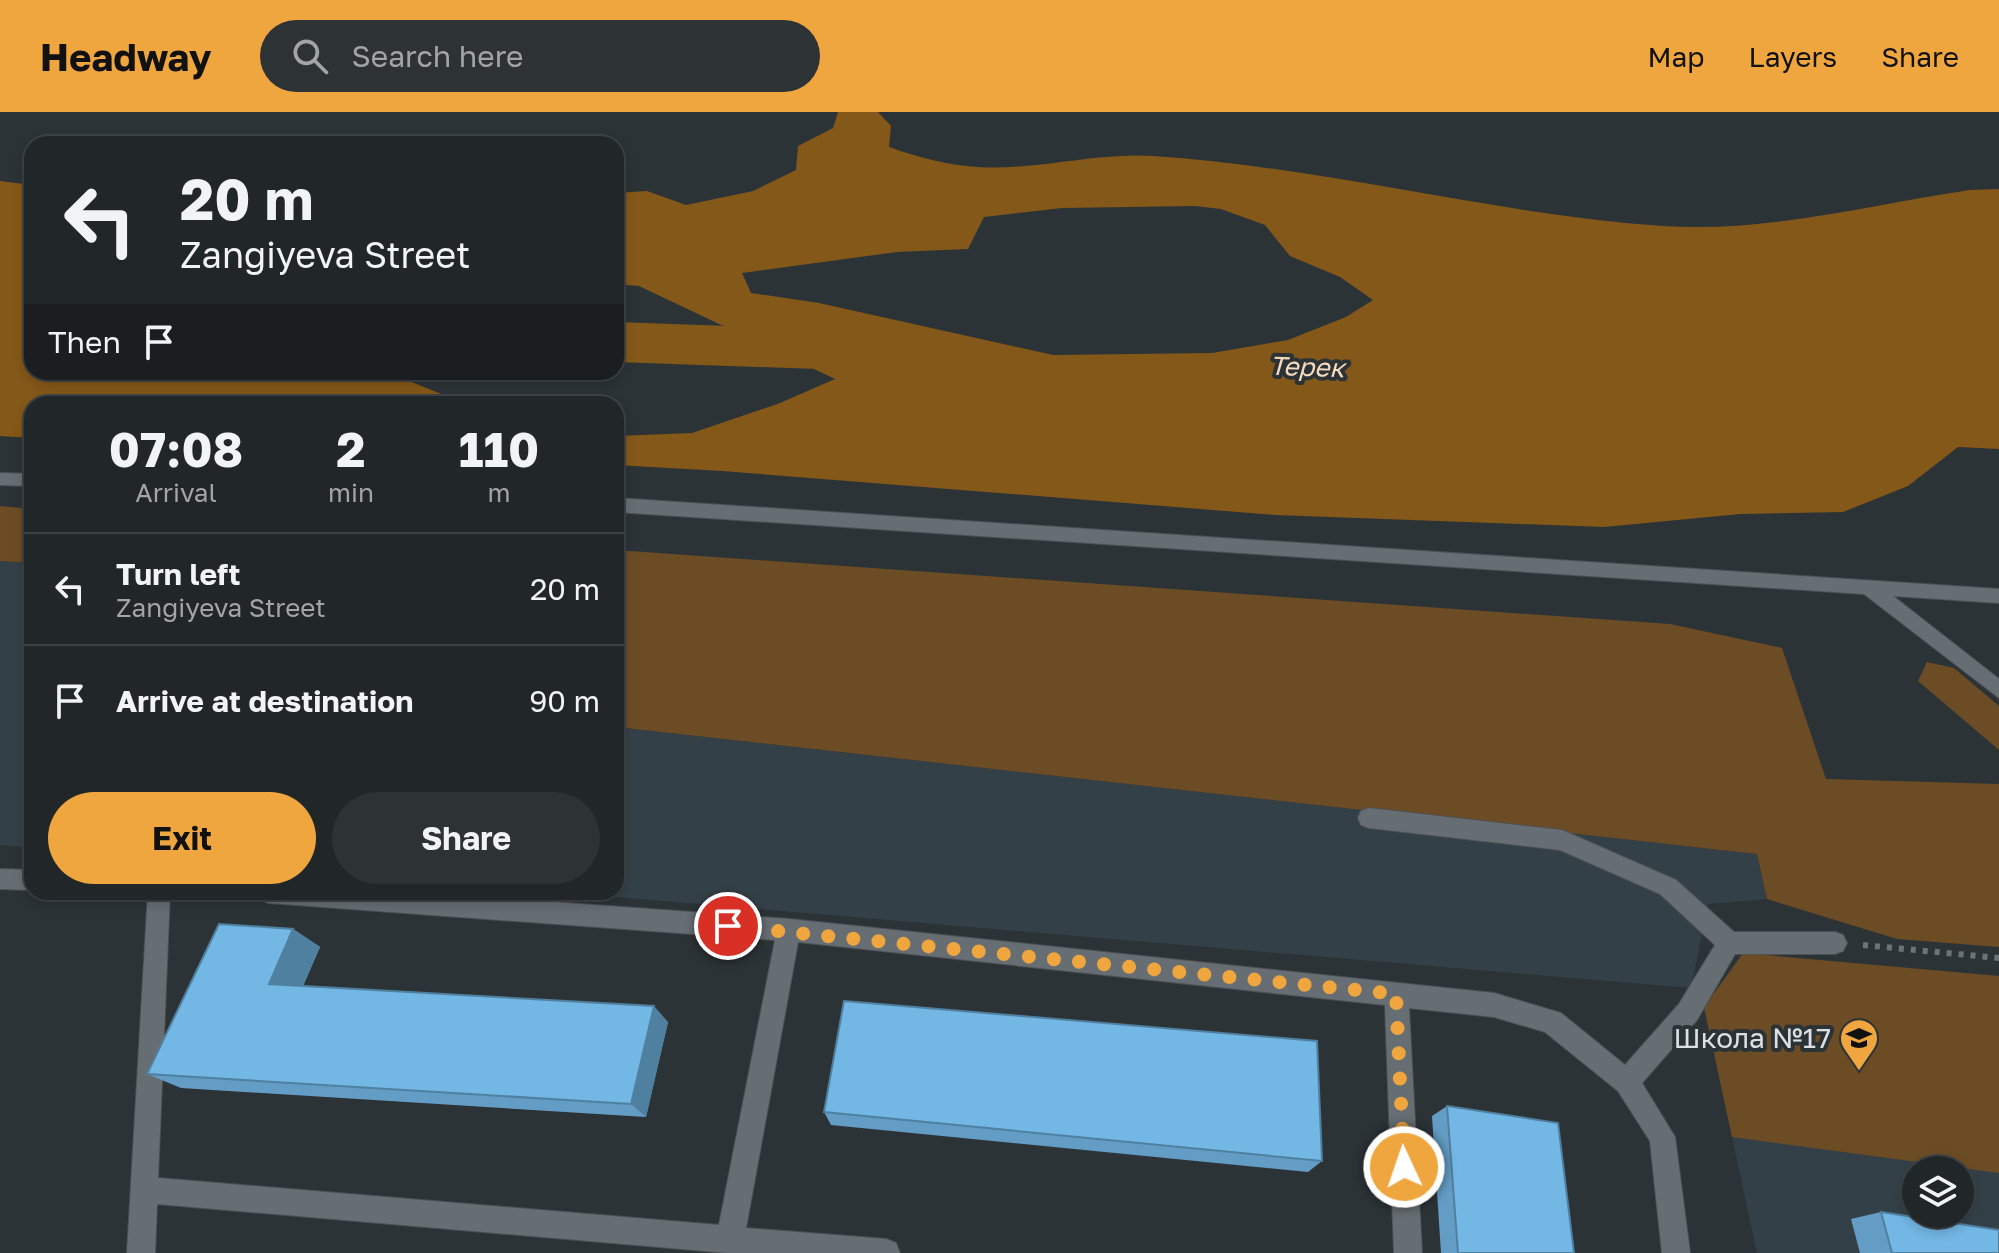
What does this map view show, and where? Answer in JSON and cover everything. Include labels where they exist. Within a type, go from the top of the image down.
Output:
[{"type":"street","points":[[0,479],[24,480]]},
{"type":"street","points":[[624,506],[1999,596]]},
{"type":"street","points":[[1868,587],[1999,690]]},
{"type":"street","points":[[1369,818],[1562,840],[1668,887],[1729,943],[1835,943]]},
{"type":"street","points":[[0,879],[24,880]]},
{"type":"street","points":[[141,1253],[159,900]]},
{"type":"street","points":[[378,900],[789,930],[1494,1005],[1552,1022],[1627,1082],[1662,1137],[1676,1253]]},
{"type":"street","points":[[730,1239],[789,930]]},
{"type":"street","points":[[1627,1082],[1688,1012],[1729,943]]},
{"type":"street","points":[[1396,994],[1408,1253]]},
{"type":"street","points":[[146,1190],[886,1253]]},
{"type":"path","points":[[1835,943],[1999,958]]},
{"type":"shaded area","points":[[0,506],[24,508],[24,562],[0,561]]},
{"type":"shaded area","points":[[624,551],[1670,624],[1782,648],[1826,779],[1999,784],[1999,947],[1897,939],[1767,899],[1757,854],[624,728]]},
{"type":"shaded area","points":[[0,561],[24,562],[24,846],[0,845]]},
{"type":"shaded area","points":[[1927,662],[1954,668],[1999,706],[1999,750],[1918,681]]},
{"type":"shaded area","points":[[624,728],[1757,854],[1767,899],[1708,904],[1691,988],[624,898]]},
{"type":"shaded area","name":"Школа №17","points":[[1743,953],[1999,976],[1999,1173],[1974,1170],[1974,1156],[1902,1156],[1902,1160],[1732,1137],[1704,1007]]},
{"type":"shaded area","name":"Школа №17","points":[[1999,976],[1999,1253],[1757,1253],[1704,1007]]},
{"type":"water","points":[[838,112],[878,112],[891,126],[889,147],[966,166],[999,168],[1131,155],[1153,156],[1281,170],[1535,212],[1663,226],[1778,222],[1970,190],[1999,189],[1999,449],[1958,447],[1908,486],[1843,512],[1740,514],[1604,527],[1276,515],[624,465],[624,436],[692,433],[780,403],[835,379],[639,286],[624,285],[624,192],[647,191],[686,205],[753,191],[796,170],[798,146],[833,128]],"holes":[[[1195,206],[1221,209],[1265,225],[1290,256],[1340,277],[1373,300],[1346,317],[1288,340],[1212,353],[1053,355],[819,303],[751,293],[742,273],[897,252],[968,249],[984,217],[1062,208]]]},
{"type":"water","points":[[0,181],[24,184],[24,380],[407,380],[446,396],[24,396],[24,438],[0,436]]},
{"type":"building","points":[[219,924],[293,929],[269,984],[654,1006],[631,1104],[147,1074]]},
{"type":"building","points":[[844,1001],[1317,1041],[1322,1161],[824,1112]]},
{"type":"building","points":[[1447,1106],[1558,1123],[1574,1253],[1458,1253]]},
{"type":"building","points":[[1881,1212],[1902,1215],[1902,1228],[1974,1226],[1999,1230],[1999,1253],[1892,1253]]},
{"type":"waterway","name":"Терек","points":[[624,342],[874,351]]},
{"type":"place","name":"Школа №17","points":[[1859,1072]]},
{"type":"route","points":[[728,926],[1396,994],[1404,1167]]}]
